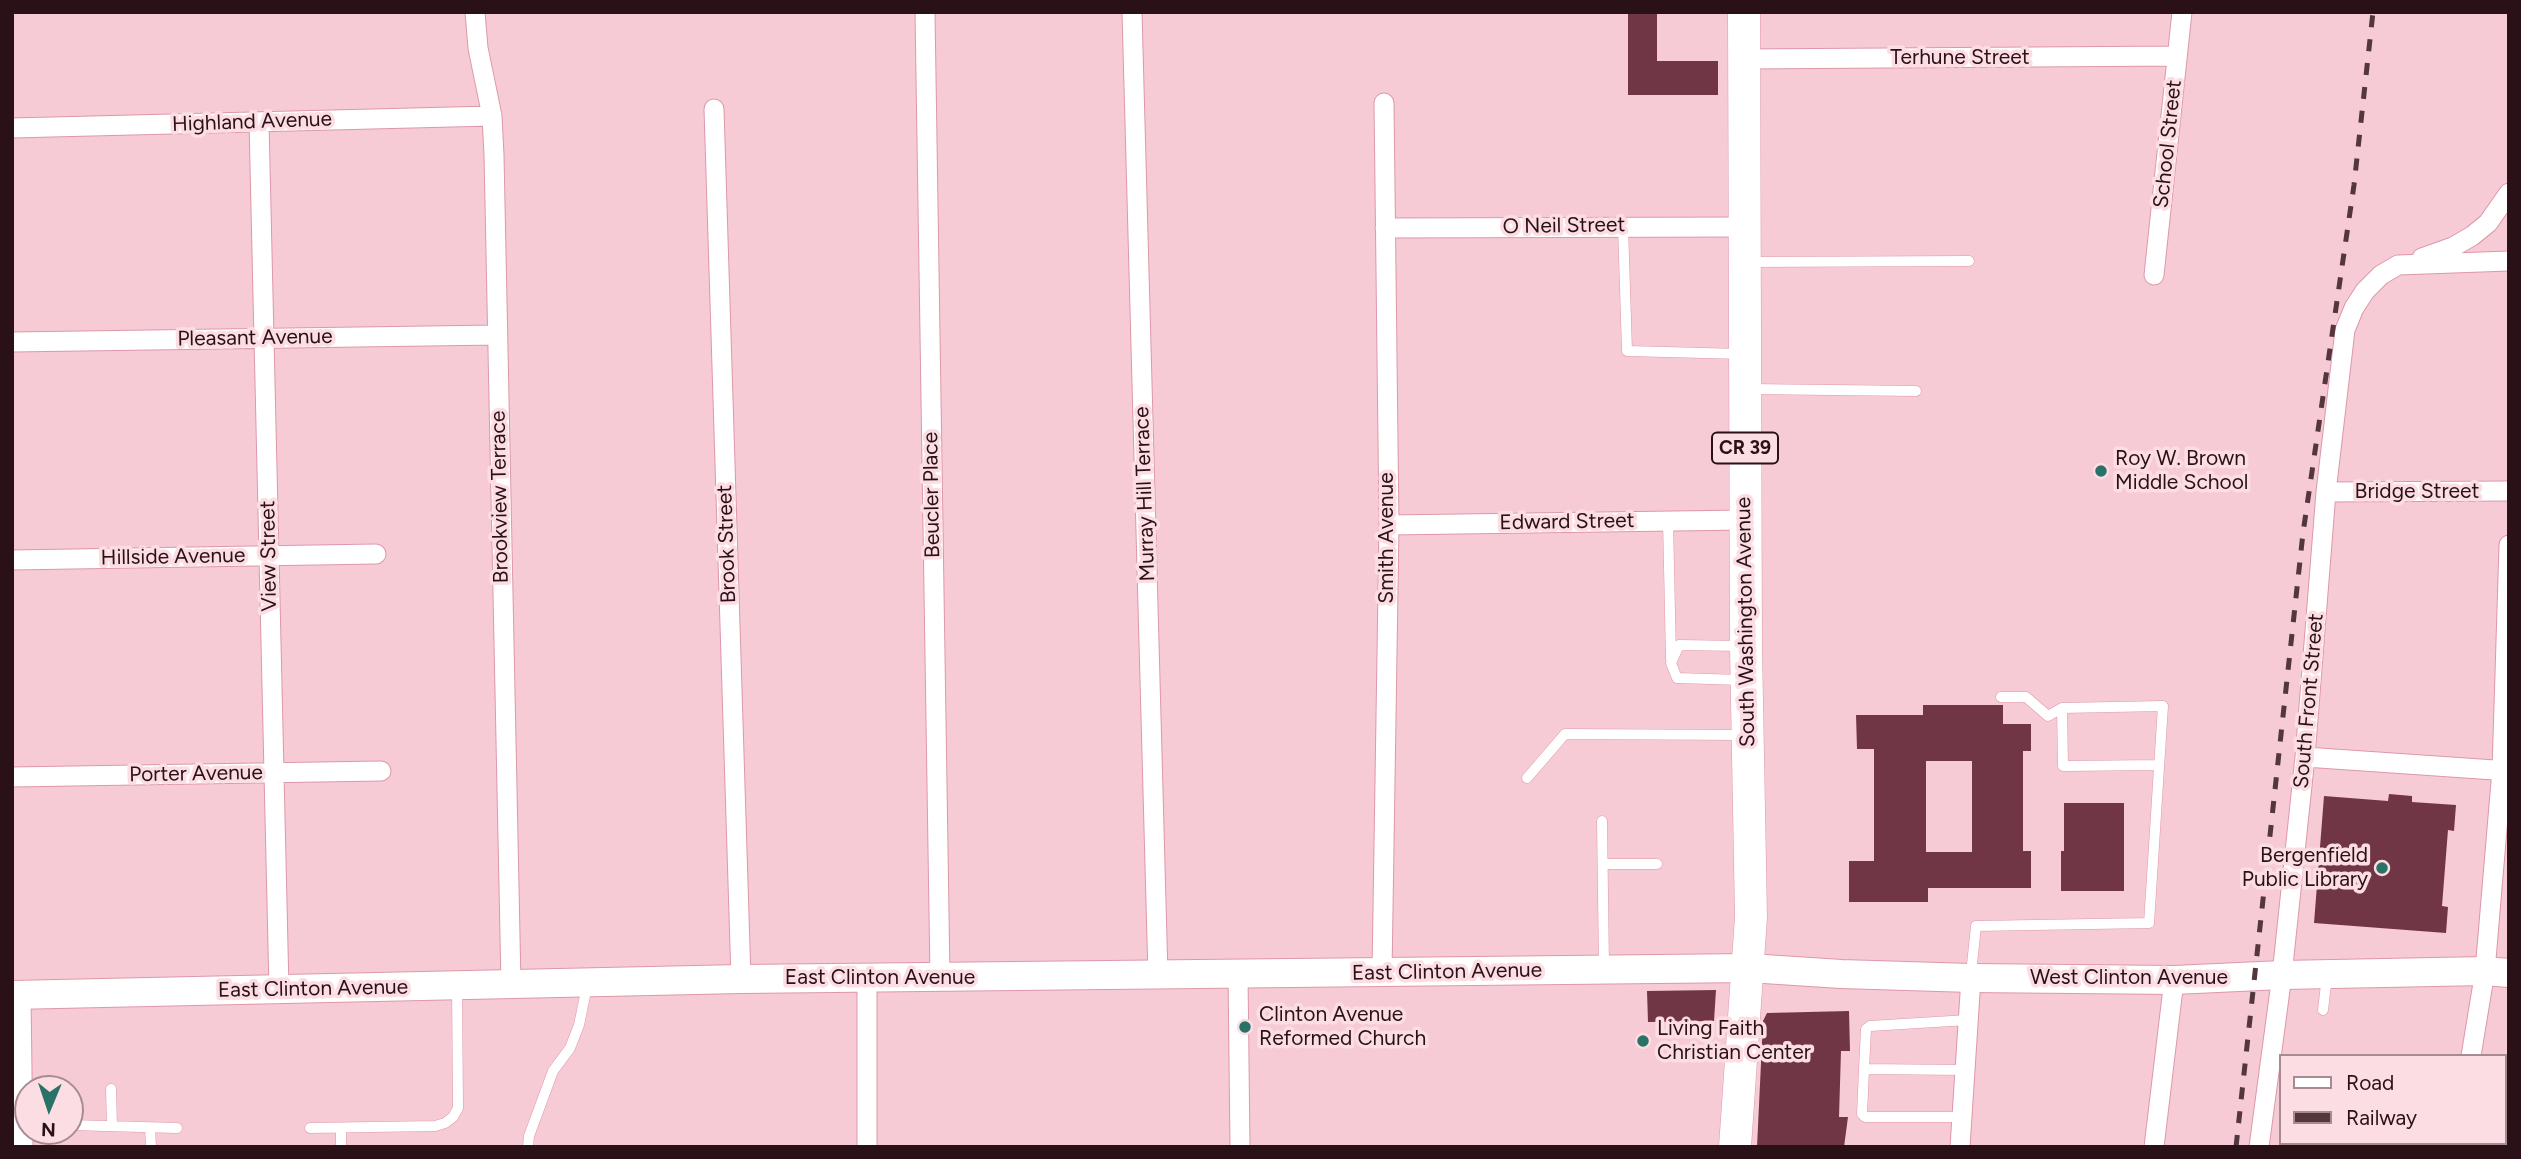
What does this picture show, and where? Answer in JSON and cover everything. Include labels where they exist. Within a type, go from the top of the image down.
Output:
[{"type":"main road","name":"South Washington Avenue","points":[[1735,1147],[1751,917],[1746,681],[1744,12]]},
{"type":"street","name":"Brookview Terrace","points":[[475,12],[478,48],[492,116],[511,984]]},
{"type":"street","name":"Beucler Place","points":[[925,12],[940,977]]},
{"type":"street","name":"Murray Hill Terrace","points":[[1132,12],[1158,976]]},
{"type":"street","name":"School Street","points":[[2154,275],[2182,12]]},
{"type":"street","name":"Terhune Street","points":[[1744,59],[2177,56]]},
{"type":"street","name":"Smith Avenue","points":[[1381,973],[1388,525],[1384,103]]},
{"type":"street","name":"Brook Street","points":[[714,109],[741,979]]},
{"type":"street","name":"Highland Avenue","points":[[12,128],[492,116]]},
{"type":"street","name":"View Street","points":[[259,122],[279,989]]},
{"type":"street","points":[[2393,267],[2453,247],[2472,236],[2488,223],[2509,193]]},
{"type":"street","name":"O Neil Street","points":[[1385,228],[1743,227]]},
{"type":"street","points":[[2393,267],[2509,261]]},
{"type":"street","name":"South Front Street","points":[[2259,1147],[2275,1079],[2326,492],[2345,330],[2365,291],[2393,267]]},
{"type":"street","name":"Pleasant Avenue","points":[[12,342],[497,335]]},
{"type":"street","name":"Bridge Street","points":[[2326,492],[2509,491]]},
{"type":"street","name":"Edward Street","points":[[1388,525],[1745,520]]},
{"type":"street","points":[[2473,1054],[2497,972],[2505,770],[2509,545]]},
{"type":"street","name":"Hillside Avenue","points":[[12,560],[376,554]]},
{"type":"street","points":[[2305,757],[2505,770]]},
{"type":"street","name":"Porter Avenue","points":[[12,777],[381,771]]},
{"type":"street","name":"East Clinton Avenue","points":[[16,995],[741,979],[1749,968]]},
{"type":"street","name":"West Clinton Avenue","points":[[1749,968],[1971,978],[2174,980],[2282,975],[2497,972]]},
{"type":"street","points":[[1238,974],[1240,1147]]},
{"type":"street","points":[[867,978],[867,1147]]},
{"type":"street","points":[[1959,1147],[1971,978]]},
{"type":"street","points":[[2154,1147],[2174,980]]},
{"type":"street","points":[[16,995],[22,1075]]},
{"type":"lane","points":[[1623,226],[1627,351],[1745,354]]},
{"type":"lane","points":[[1744,262],[1969,261]]},
{"type":"lane","points":[[1745,388],[1916,391]]},
{"type":"lane","points":[[1668,520],[1671,663],[1677,678],[1746,681]]},
{"type":"lane","points":[[1671,663],[1679,645],[1746,647]]},
{"type":"lane","points":[[1971,978],[1976,926],[2149,923],[2163,706],[2062,708],[2048,716],[2026,697],[2001,697]]},
{"type":"lane","points":[[2062,708],[2063,766],[2159,765]]},
{"type":"lane","points":[[1527,778],[1565,734],[1747,736]]},
{"type":"lane","points":[[1602,821],[1605,970]]},
{"type":"lane","points":[[1603,864],[1657,864]]},
{"type":"lane","points":[[2323,1010],[2327,974]]},
{"type":"lane","points":[[527,1147],[553,1071],[570,1048],[579,1025],[588,982]]},
{"type":"lane","points":[[310,1128],[435,1126],[453,1117],[458,1108],[457,985]]},
{"type":"lane","points":[[1962,1117],[1865,1117],[1862,1114],[1866,1030],[1870,1026],[1968,1020]]},
{"type":"lane","points":[[1864,1069],[1965,1070]]},
{"type":"lane","points":[[111,1089],[111,1126]]},
{"type":"lane","points":[[84,1125],[177,1128]]},
{"type":"lane","points":[[150,1128],[150,1147]]},
{"type":"lane","points":[[341,1128],[341,1147]]},
{"type":"building","points":[[1628,12],[1657,12],[1657,61],[1718,61],[1718,95],[1628,95]]},
{"type":"building","points":[[1923,705],[2003,705],[2003,724],[2031,724],[2031,751],[2023,751],[2023,851],[2031,851],[2031,888],[1928,888],[1928,902],[1849,902],[1849,861],[1874,861],[1874,749],[1857,749],[1856,715],[1923,715]],"holes":[[[1926,761],[1972,761],[1972,852],[1926,852]]]},
{"type":"building","name":"Bergenfield Public Library","points":[[2389,794],[2412,796],[2412,802],[2456,805],[2454,831],[2448,830],[2442,906],[2448,907],[2446,933],[2314,923],[2324,796],[2388,801]]},
{"type":"building","points":[[2064,803],[2124,803],[2124,891],[2061,891]]},
{"type":"building","points":[[1716,990],[1714,1021],[1648,1022],[1647,991]]},
{"type":"building","points":[[1849,1011],[1850,1051],[1841,1051],[1839,1117],[1848,1117],[1844,1147],[1757,1147],[1763,1021],[1767,1013]]},
{"type":"railway","points":[[2236,1147],[2303,533],[2354,185],[2373,12]]},
{"type":"place","name":"Roy W. Brown Middle School","points":[[2101,471]]},
{"type":"place","name":"Bergenfield Public Library","points":[[2382,868]]},
{"type":"place","name":"Clinton Avenue Reformed Church","points":[[1245,1027]]},
{"type":"place","name":"Living Faith Christian Center","points":[[1643,1041]]}]
